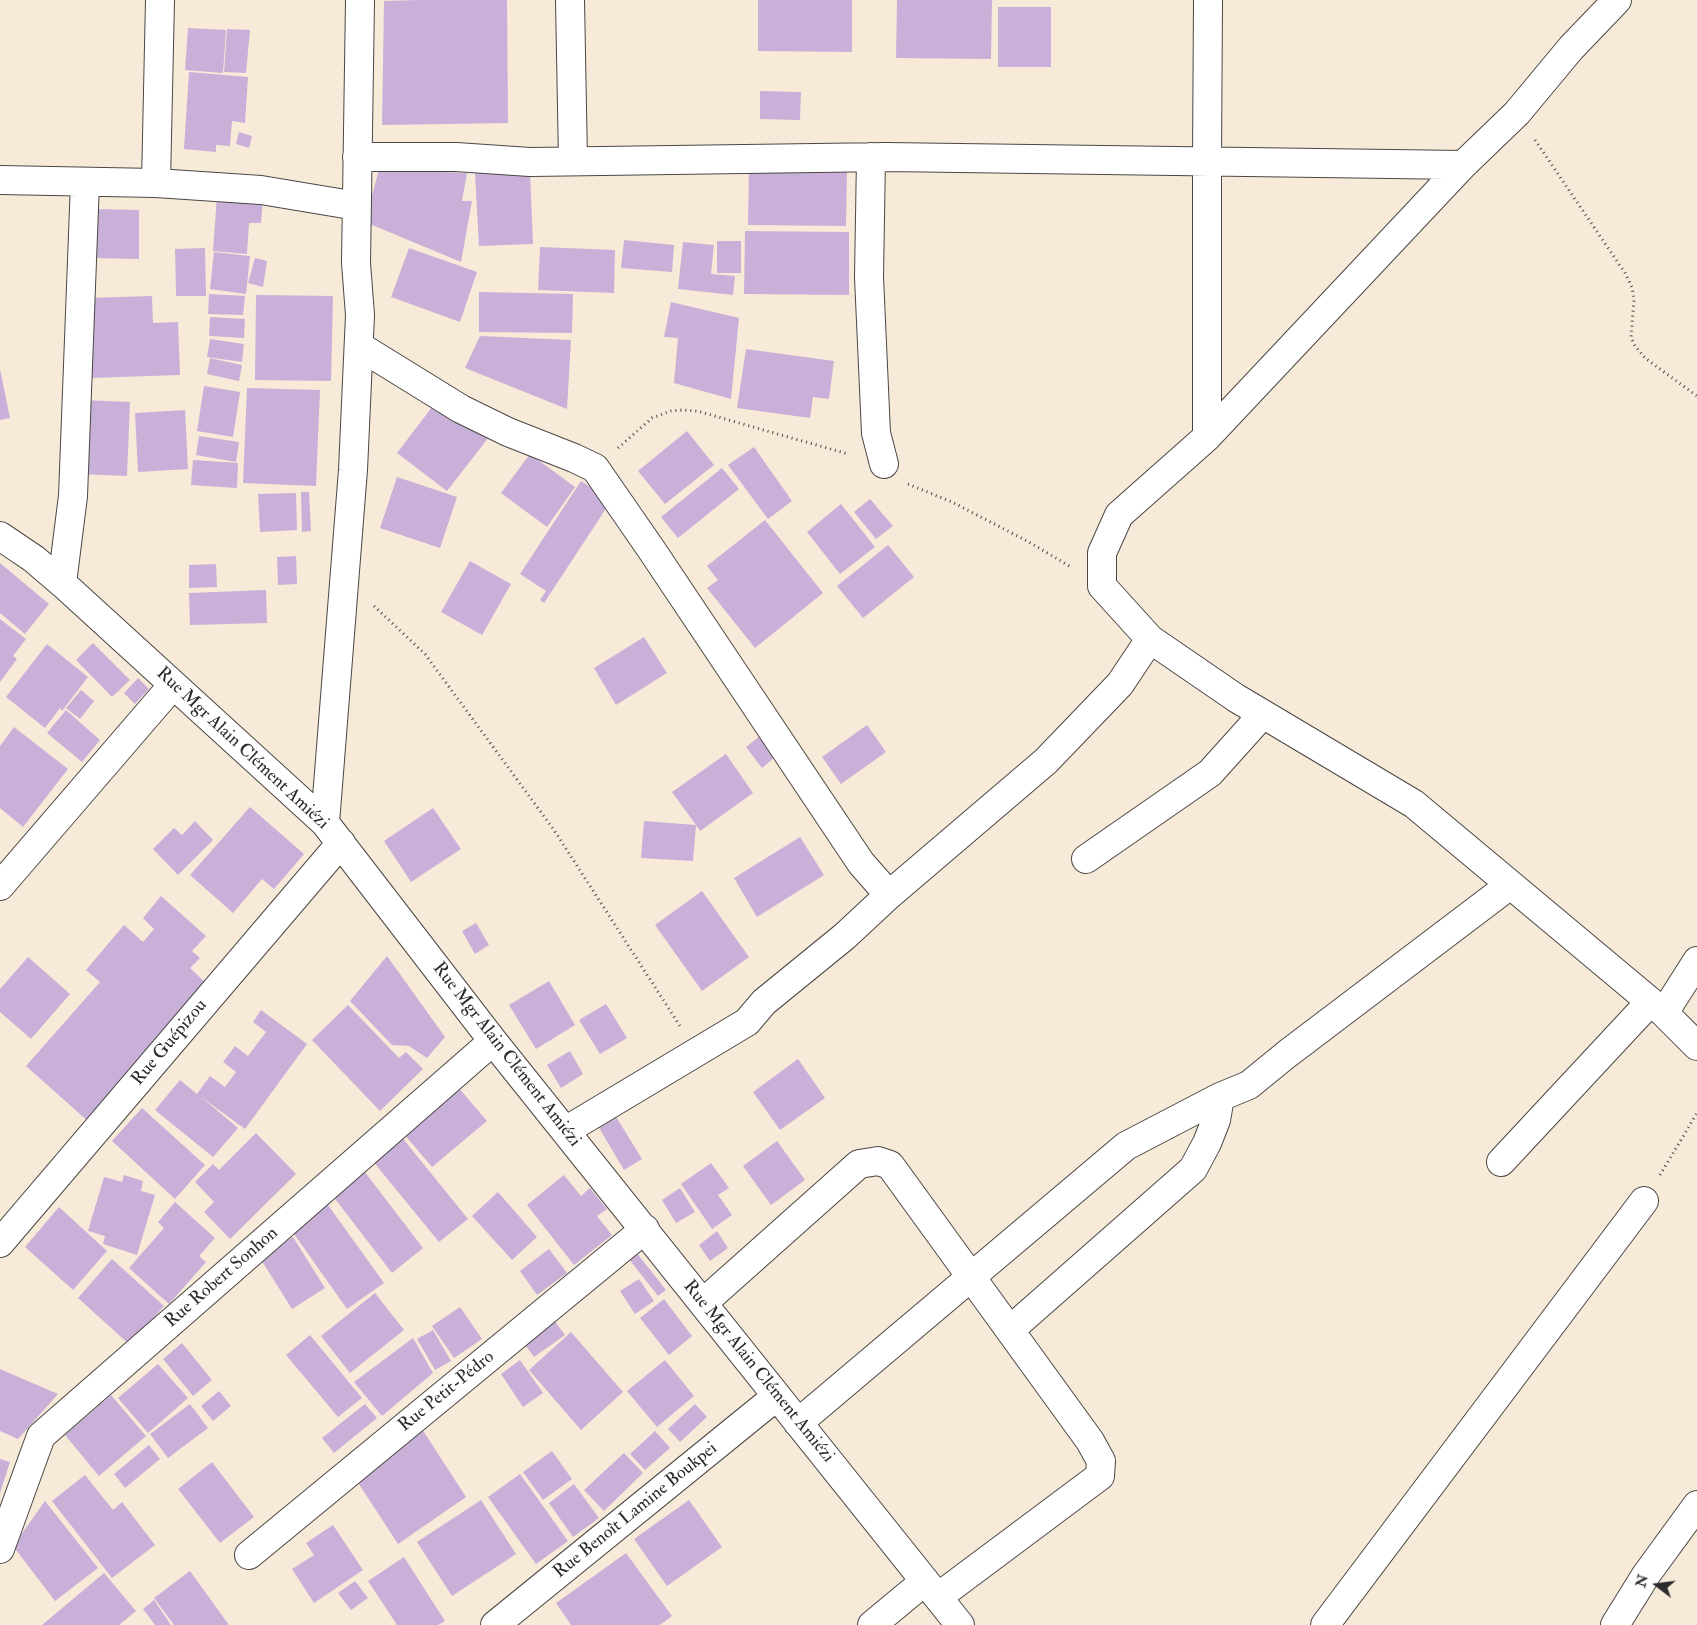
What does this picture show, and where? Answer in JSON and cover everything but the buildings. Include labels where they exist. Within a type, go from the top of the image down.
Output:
[{"type":"street","points":[[156,183],[160,0]]},
{"type":"street","points":[[333,833],[360,315],[356,263],[360,0]]},
{"type":"street","points":[[570,0],[573,161]]},
{"type":"street","points":[[1207,436],[1208,0]]},
{"type":"street","points":[[1617,0],[1572,48],[1517,113],[1462,165],[1207,436],[1119,515],[1102,553],[1102,586],[1150,639],[1236,698],[1414,804],[1657,1008],[1697,1046]]},
{"type":"street","points":[[357,156],[530,162],[871,157],[1462,165]]},
{"type":"street","points":[[871,157],[869,277],[876,433],[884,464]]},
{"type":"street","points":[[0,180],[156,183],[261,190],[357,206]]},
{"type":"street","points":[[62,583],[73,496],[85,182]]},
{"type":"street","points":[[358,346],[461,409],[508,432],[595,468],[861,863],[889,895]]},
{"type":"street","name":"Rue Mgr Alain Clément Amiézi","points":[[0,536],[34,559],[62,583],[333,833],[493,1041],[960,1625]]},
{"type":"street","points":[[565,1130],[747,1022],[764,1002],[845,936],[889,895],[1046,761],[1120,684],[1150,639]]},
{"type":"street","points":[[0,886],[173,685]]},
{"type":"street","points":[[1086,858],[1210,773],[1263,714]]},
{"type":"street","name":"Rue Guépizou","points":[[0,1243],[333,833]]},
{"type":"street","points":[[798,1423],[1126,1146],[1220,1097],[1249,1085],[1510,885]]},
{"type":"street","points":[[1501,1162],[1657,1008],[1697,961]]},
{"type":"street","name":"Rue Robert Sonhon","points":[[0,1549],[41,1436],[493,1041]]},
{"type":"street","points":[[1010,1330],[1193,1169],[1207,1143],[1216,1120],[1220,1097]]},
{"type":"street","points":[[703,1303],[859,1164],[878,1161],[890,1166],[1090,1441],[1100,1461],[1100,1476],[932,1589],[872,1625]]},
{"type":"street","points":[[1325,1625],[1644,1201]]},
{"type":"street","name":"Rue Petit-Pédro","points":[[249,1555],[645,1229]]},
{"type":"street","name":"Rue Benoît Lamine Boukpei","points":[[495,1625],[777,1396]]},
{"type":"street","points":[[1615,1625],[1646,1575],[1697,1505]]},
{"type":"path","points":[[1517,113],[1625,273],[1632,288],[1634,300],[1632,336],[1635,346],[1644,358],[1697,396]]},
{"type":"path","points":[[595,468],[652,418],[671,411],[697,410],[884,464],[896,478],[952,502],[1019,537],[1102,586]]},
{"type":"path","points":[[345,578],[425,654],[554,830],[697,1052]]},
{"type":"path","points":[[1644,1201],[1697,1113]]}]
